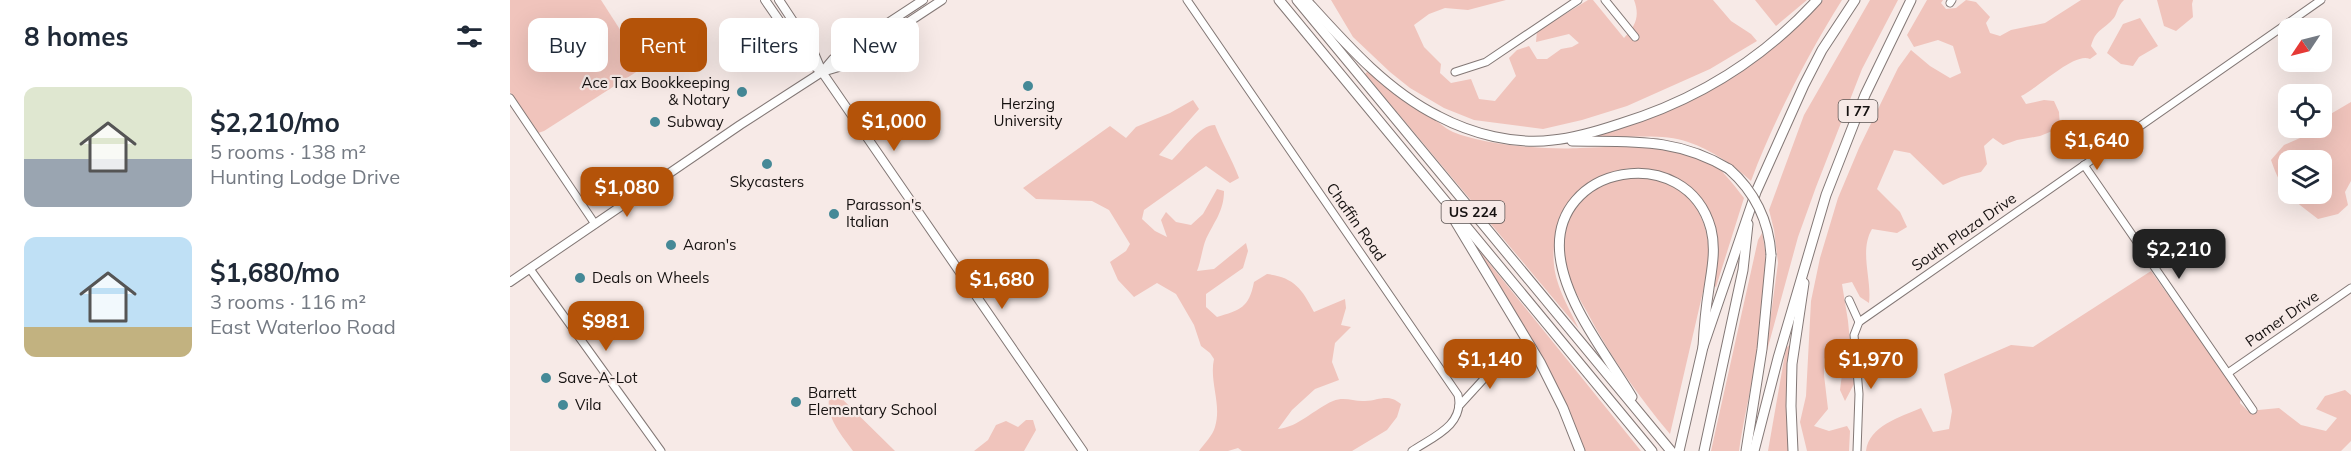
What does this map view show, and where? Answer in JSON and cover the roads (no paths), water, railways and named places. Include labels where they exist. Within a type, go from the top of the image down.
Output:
[{"type":"highway","name":"US 224","points":[[1279,0],[1652,451]]},
{"type":"highway","name":"US 224","points":[[1297,0],[1649,425]]},
{"type":"highway","points":[[1306,0],[1372,68],[1400,92],[1436,115],[1462,127],[1489,135],[1523,140],[1673,145],[1694,150],[1729,169],[1746,186],[1759,207],[1768,230],[1771,255],[1762,348],[1746,451]]},
{"type":"highway","points":[[1552,141],[1642,117],[1700,92],[1755,57],[1798,20],[1817,0]]},
{"type":"highway","points":[[1679,451],[1703,347],[1749,210],[1772,153],[1804,85],[1822,50],[1855,0]]},
{"type":"highway","name":"I 77","points":[[1754,451],[1826,195],[1851,127],[1911,0]]},
{"type":"highway","points":[[1671,451],[1649,425],[1582,314],[1569,288],[1562,266],[1560,243],[1565,221],[1575,202],[1593,185],[1610,176],[1625,172],[1654,174],[1680,186],[1702,209],[1711,229],[1714,250],[1703,347]]},
{"type":"highway","points":[[1429,182],[1526,338],[1563,408],[1580,451]]},
{"type":"highway","points":[[1704,451],[1743,270],[1749,210]]},
{"type":"highway","points":[[1793,451],[1792,364],[1806,261]]},
{"type":"main road","points":[[765,0],[805,57],[822,72]]},
{"type":"main road","points":[[779,0],[814,52],[822,72],[1083,451]]},
{"type":"main road","points":[[822,72],[833,58],[923,0]]},
{"type":"main road","points":[[510,282],[822,72],[839,67],[942,0]]},
{"type":"street","name":"Chaffin Road","points":[[1187,0],[1453,387],[1459,406]]},
{"type":"street","points":[[1455,72],[1486,62],[1578,0]]},
{"type":"street","points":[[1605,0],[1635,38]]},
{"type":"street","name":"South Plaza Drive","points":[[1859,322],[2320,0]]},
{"type":"street","points":[[510,98],[595,224]]},
{"type":"street","points":[[2084,165],[2253,410]]},
{"type":"street","points":[[530,269],[661,451]]},
{"type":"street","name":"Pamer Drive","points":[[2228,373],[2351,288]]},
{"type":"street","points":[[1849,300],[1859,322],[1854,335],[1859,394],[1857,451]]},
{"type":"street","points":[[1412,451],[1454,422],[1459,413],[1459,406],[1502,358]]},
{"type":"place","name":"Herzing University","points":[[1028,86]]},
{"type":"place","name":"Ace Tax Bookkeeping & Notary","points":[[742,92]]},
{"type":"place","name":"Subway","points":[[655,122]]},
{"type":"place","name":"Skycasters","points":[[767,164]]},
{"type":"place","name":"Parasson's Italian","points":[[834,214]]},
{"type":"place","name":"Aaron's","points":[[671,245]]},
{"type":"place","name":"Deals on Wheels","points":[[580,278]]},
{"type":"place","name":"Save-A-Lot","points":[[546,378]]},
{"type":"place","name":"Barrett Elementary School","points":[[796,402]]},
{"type":"place","name":"Vila","points":[[563,405]]}]
